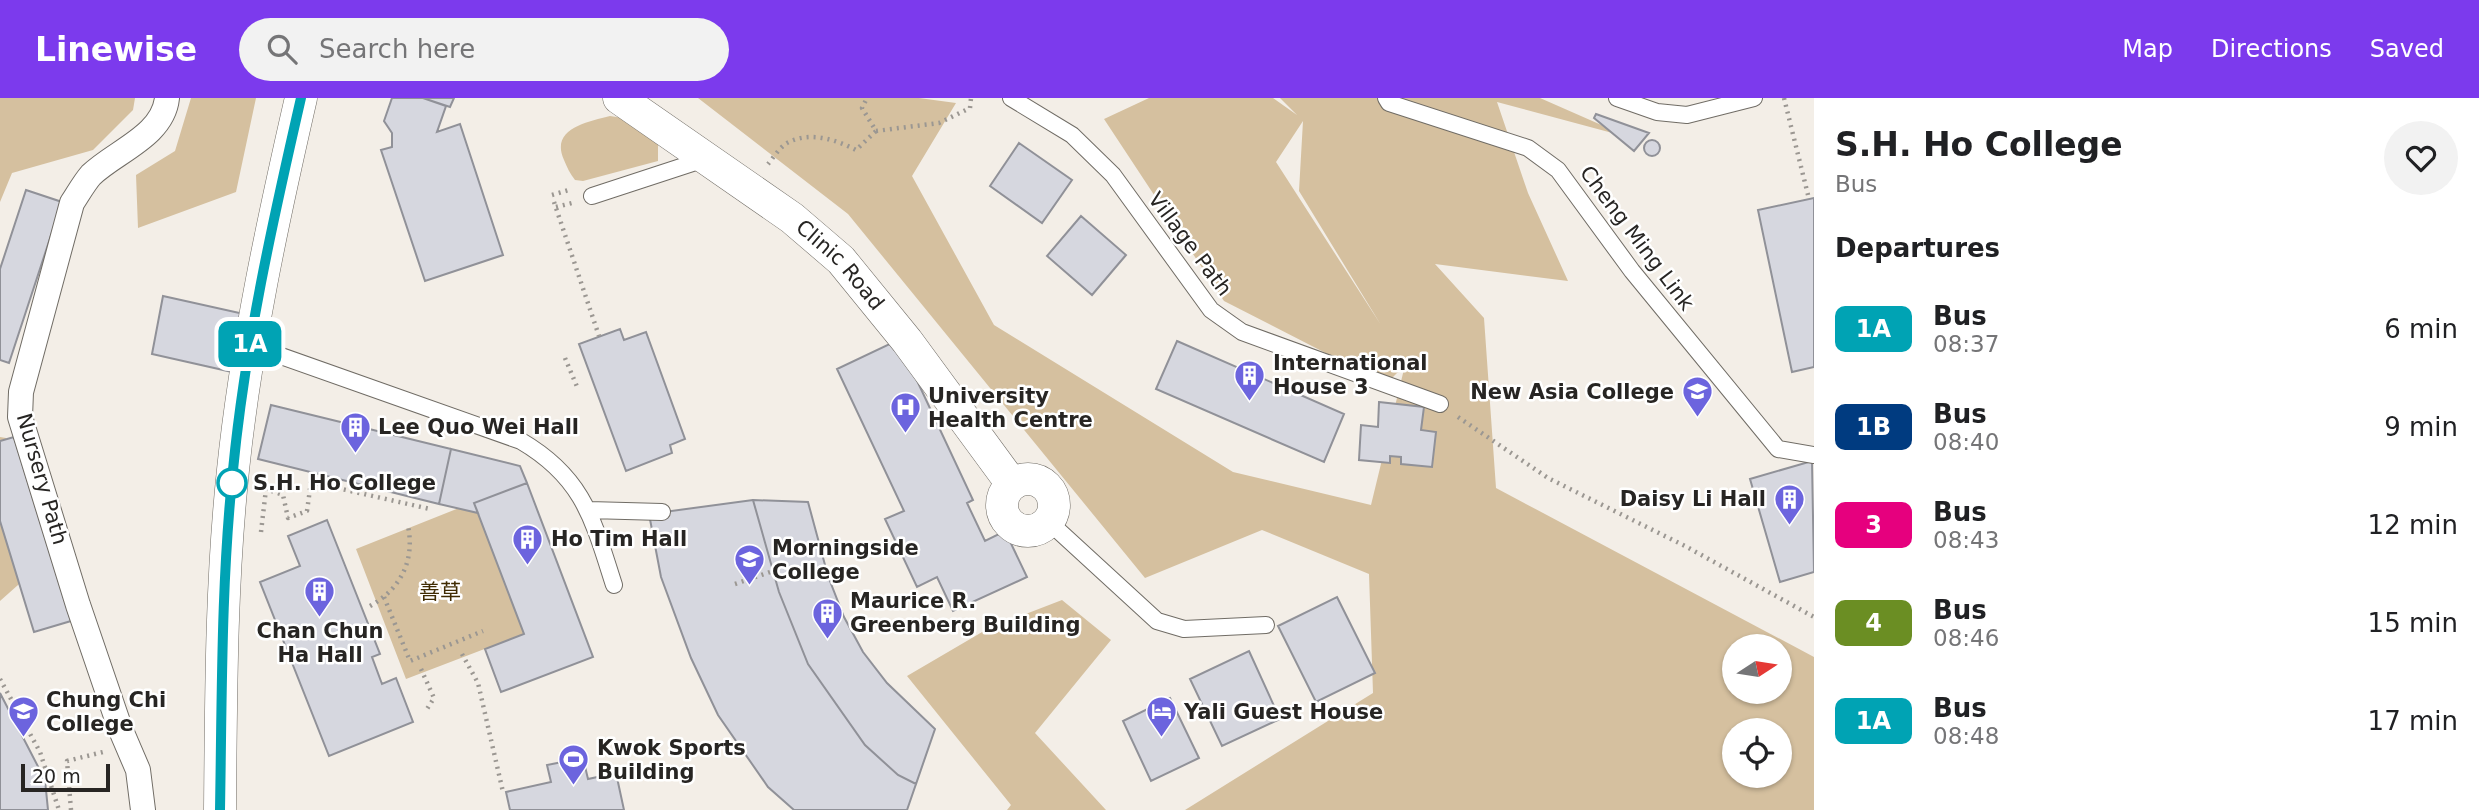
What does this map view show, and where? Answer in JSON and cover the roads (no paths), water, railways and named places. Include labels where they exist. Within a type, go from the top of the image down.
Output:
[{"type":"street","name":"Nursery Path","points":[[143,810],[138,770],[78,605],[20,417],[21,391],[72,203],[90,176],[152,129],[164,113],[167,98]]},
{"type":"street","points":[[220,810],[227,557],[233,470],[250,345],[301,98]]},
{"type":"street","name":"Clinic Road","points":[[619,98],[800,224],[841,260],[907,341],[1012,484],[1002,501],[1002,510],[1011,525],[1018,530],[1034,530],[1048,521]]},
{"type":"lane","name":"Village Path","points":[[1011,98],[1072,135],[1114,175],[1211,310],[1242,331],[1440,404]]},
{"type":"lane","name":"Cheng Ming Link","points":[[1386,98],[1390,103],[1528,148],[1558,170],[1632,271],[1778,449],[1814,455]]},
{"type":"lane","points":[[1617,98],[1657,112],[1687,115],[1754,98]]},
{"type":"lane","points":[[592,196],[705,159]]},
{"type":"lane","points":[[250,345],[521,441],[544,454],[565,474],[589,510],[614,585]]},
{"type":"lane","points":[[589,510],[662,512]]},
{"type":"lane","name":"Clinic Road","points":[[1048,521],[1157,621],[1184,629],[1266,625]]},
{"type":"place","name":"International House 3","points":[[1250,402]]},
{"type":"place","name":"New Asia College","points":[[1697,419]]},
{"type":"place","name":"University Health Centre","points":[[905,435]]},
{"type":"place","name":"Lee Quo Wei Hall","points":[[355,454]]},
{"type":"place","name":"S.H. Ho College","points":[[232,483]]},
{"type":"place","name":"Daisy Li Hall","points":[[1789,526]]},
{"type":"place","name":"Ho Tim Hall","points":[[528,566]]},
{"type":"place","name":"Morningside College","points":[[749,587]]},
{"type":"place","name":"Chan Chun Ha Hall","points":[[320,618]]},
{"type":"place","name":"Maurice R. Greenberg Building","points":[[827,640]]},
{"type":"place","name":"Chung Chi College","points":[[23,739]]},
{"type":"place","name":"Yali Guest House","points":[[1161,739]]},
{"type":"place","name":"Kwok Sports Building","points":[[574,787]]},
{"type":"park label","name":"善草","points":[[440,592]]}]
